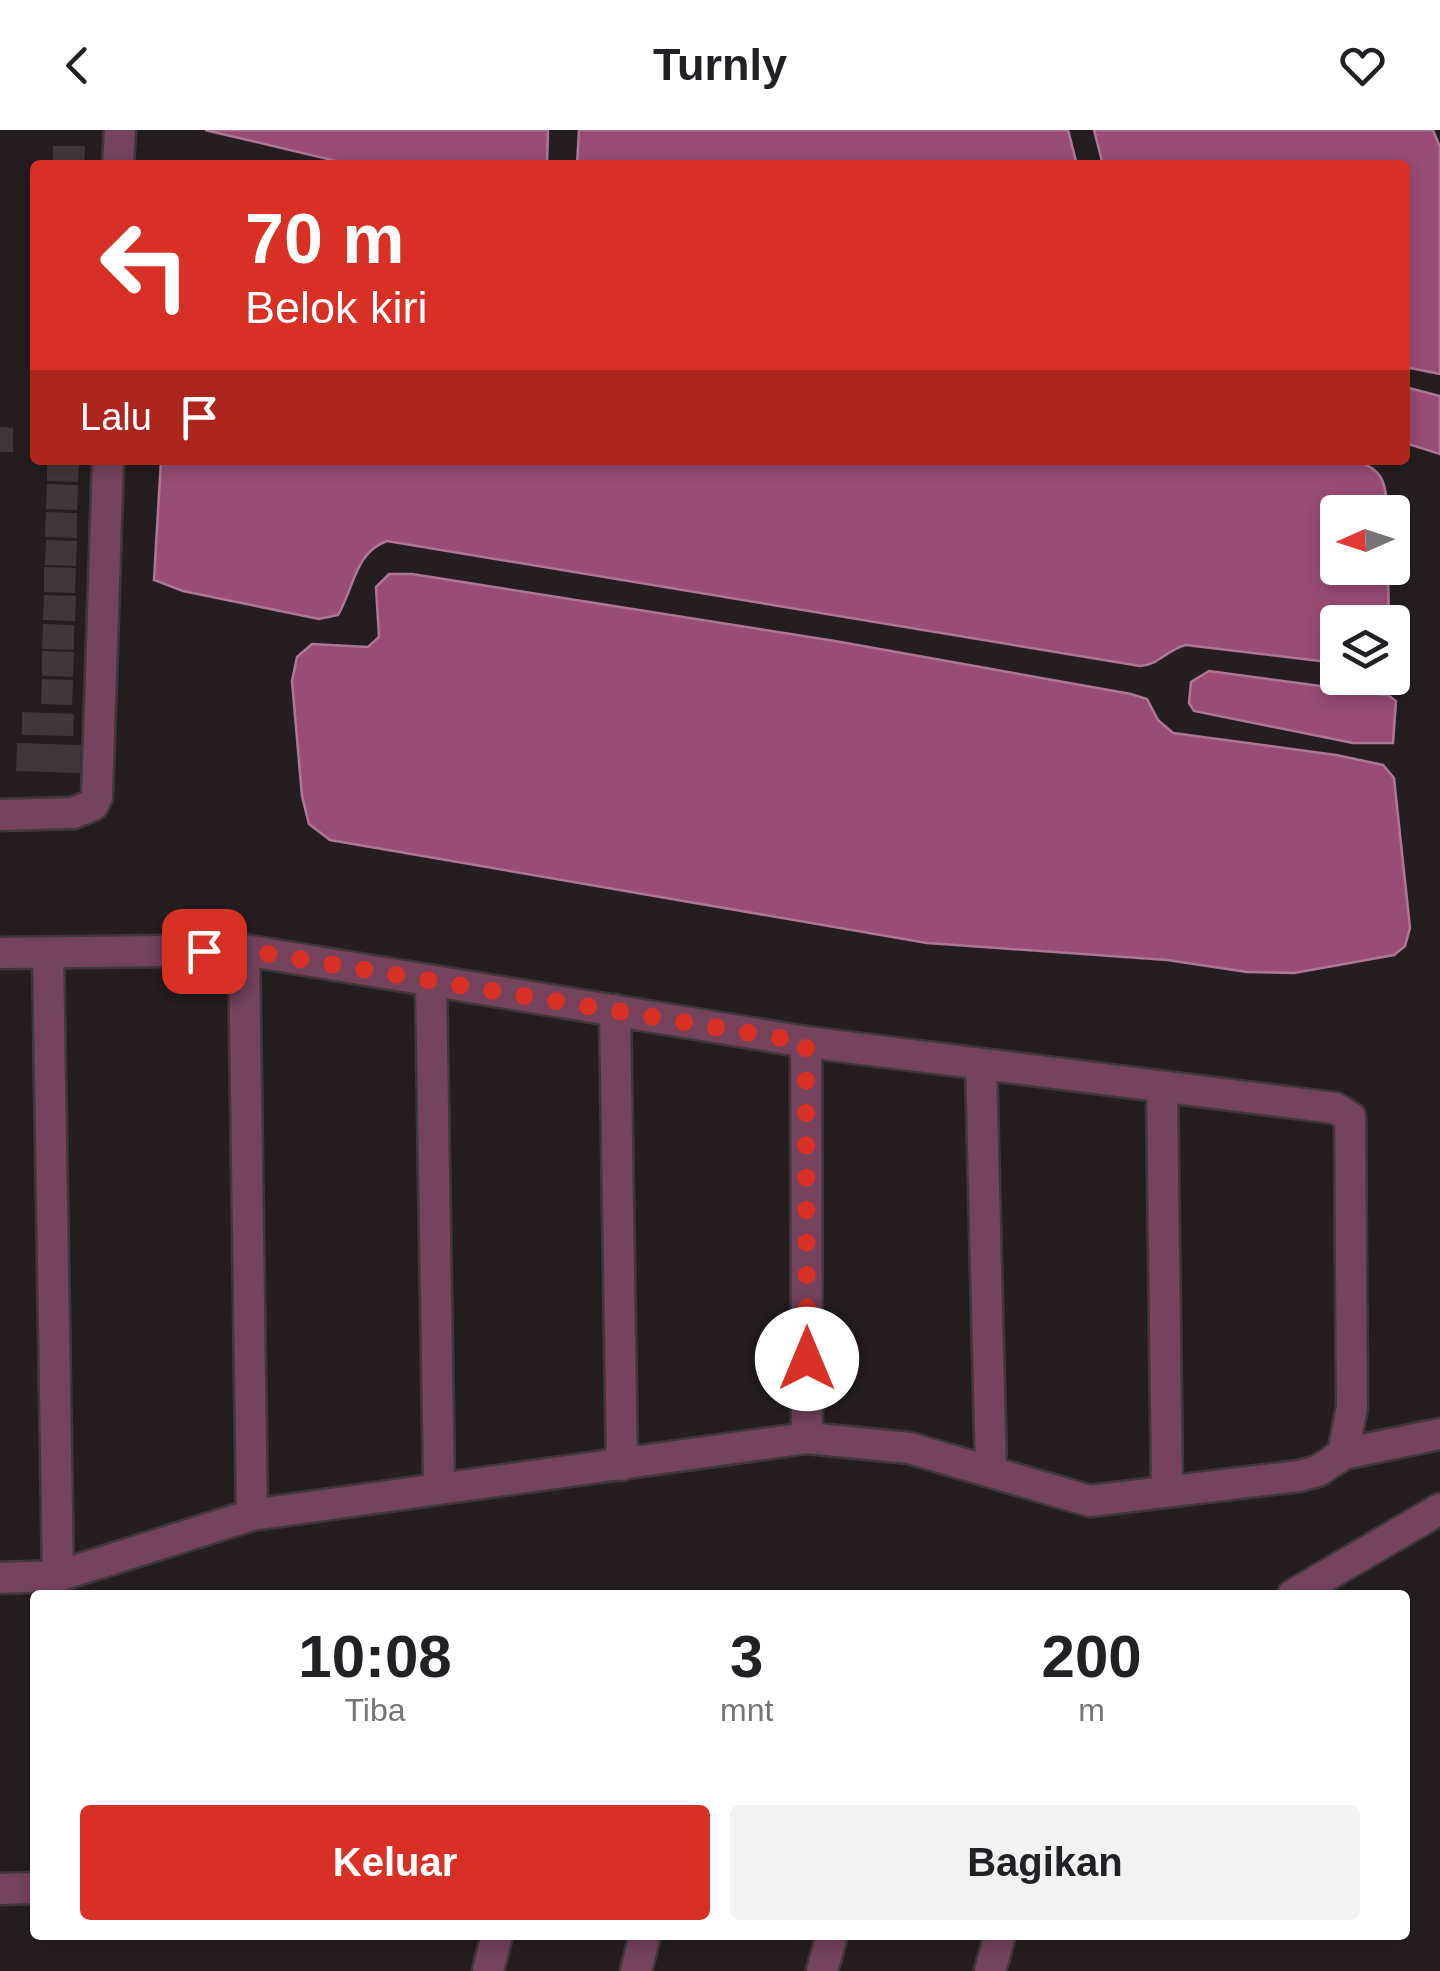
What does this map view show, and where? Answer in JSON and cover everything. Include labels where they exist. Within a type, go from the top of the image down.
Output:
[{"type":"street","points":[[118,160],[120,130]]},
{"type":"street","points":[[0,814],[73,813],[93,805],[97,797],[108,465]]},
{"type":"street","points":[[244,950],[252,1515]]},
{"type":"street","points":[[0,953],[244,950],[806,1042],[1335,1108],[1350,1117],[1352,1407],[1343,1454]]},
{"type":"street","points":[[48,953],[58,1576]]},
{"type":"street","points":[[430,981],[438,1486]]},
{"type":"street","points":[[615,1010],[622,1465]]},
{"type":"street","points":[[806,1042],[807,1438]]},
{"type":"street","points":[[981,1064],[992,1471]]},
{"type":"street","points":[[1162,1087],[1167,1489]]},
{"type":"street","points":[[0,1578],[58,1576],[252,1515],[438,1486],[807,1438],[909,1448],[1090,1501],[1298,1476],[1318,1471],[1343,1454],[1440,1434]]},
{"type":"street","points":[[1302,1590],[1440,1509]]},
{"type":"street","points":[[0,1889],[30,1888]]},
{"type":"street","points":[[488,1971],[496,1940]]},
{"type":"street","points":[[636,1971],[644,1940]]},
{"type":"street","points":[[822,1971],[831,1940]]},
{"type":"street","points":[[990,1971],[999,1940]]},
{"type":"shaded area","points":[[205,130],[548,130],[547,160],[332,160]]},
{"type":"shaded area","points":[[579,130],[1068,130],[1076,160],[577,160]]},
{"type":"shaded area","points":[[1094,130],[1433,130],[1440,147],[1440,374],[1410,368],[1410,160],[1102,160]]},
{"type":"shaded area","points":[[1410,388],[1440,396],[1440,454],[1410,445]]},
{"type":"shaded area","points":[[161,465],[1365,465],[1381,478],[1386,493],[1320,495],[1320,585],[1388,585],[1389,605],[1320,605],[1320,661],[1186,645],[1140,666],[387,541],[376,546],[362,562],[338,615],[319,619],[183,591],[154,580]]},
{"type":"shaded area","points":[[389,574],[412,574],[835,641],[1131,694],[1147,699],[1158,720],[1173,733],[1383,765],[1394,778],[1410,928],[1405,946],[1394,955],[1294,973],[927,943],[330,840],[309,824],[302,796],[292,681],[297,657],[312,644],[368,647],[379,637],[376,587]]},
{"type":"shaded area","points":[[1209,671],[1320,686],[1320,695],[1388,695],[1396,701],[1393,743],[1353,743],[1194,711],[1189,703],[1191,682]]},
{"type":"building","points":[[53,146],[85,146],[84,160],[53,160]]},
{"type":"building","points":[[0,427],[13,428],[13,452],[0,452]]},
{"type":"building","points":[[47,465],[79,465],[78,482],[47,481]]},
{"type":"building","points":[[47,484],[78,485],[77,510],[46,509]]},
{"type":"building","points":[[46,512],[77,513],[77,538],[45,537]]},
{"type":"building","points":[[46,540],[77,541],[76,566],[45,565]]},
{"type":"building","points":[[44,567],[76,568],[75,593],[44,592]]},
{"type":"building","points":[[44,595],[76,596],[75,621],[43,620]]},
{"type":"building","points":[[43,624],[74,625],[74,650],[42,649]]},
{"type":"building","points":[[42,651],[74,652],[73,677],[42,676]]},
{"type":"building","points":[[42,679],[73,680],[72,705],[41,704]]},
{"type":"building","points":[[22,712],[74,714],[73,736],[22,735]]},
{"type":"building","points":[[17,743],[81,745],[80,773],[16,771]]},
{"type":"route","points":[[204,951],[244,950],[806,1042],[807,1359]]}]
